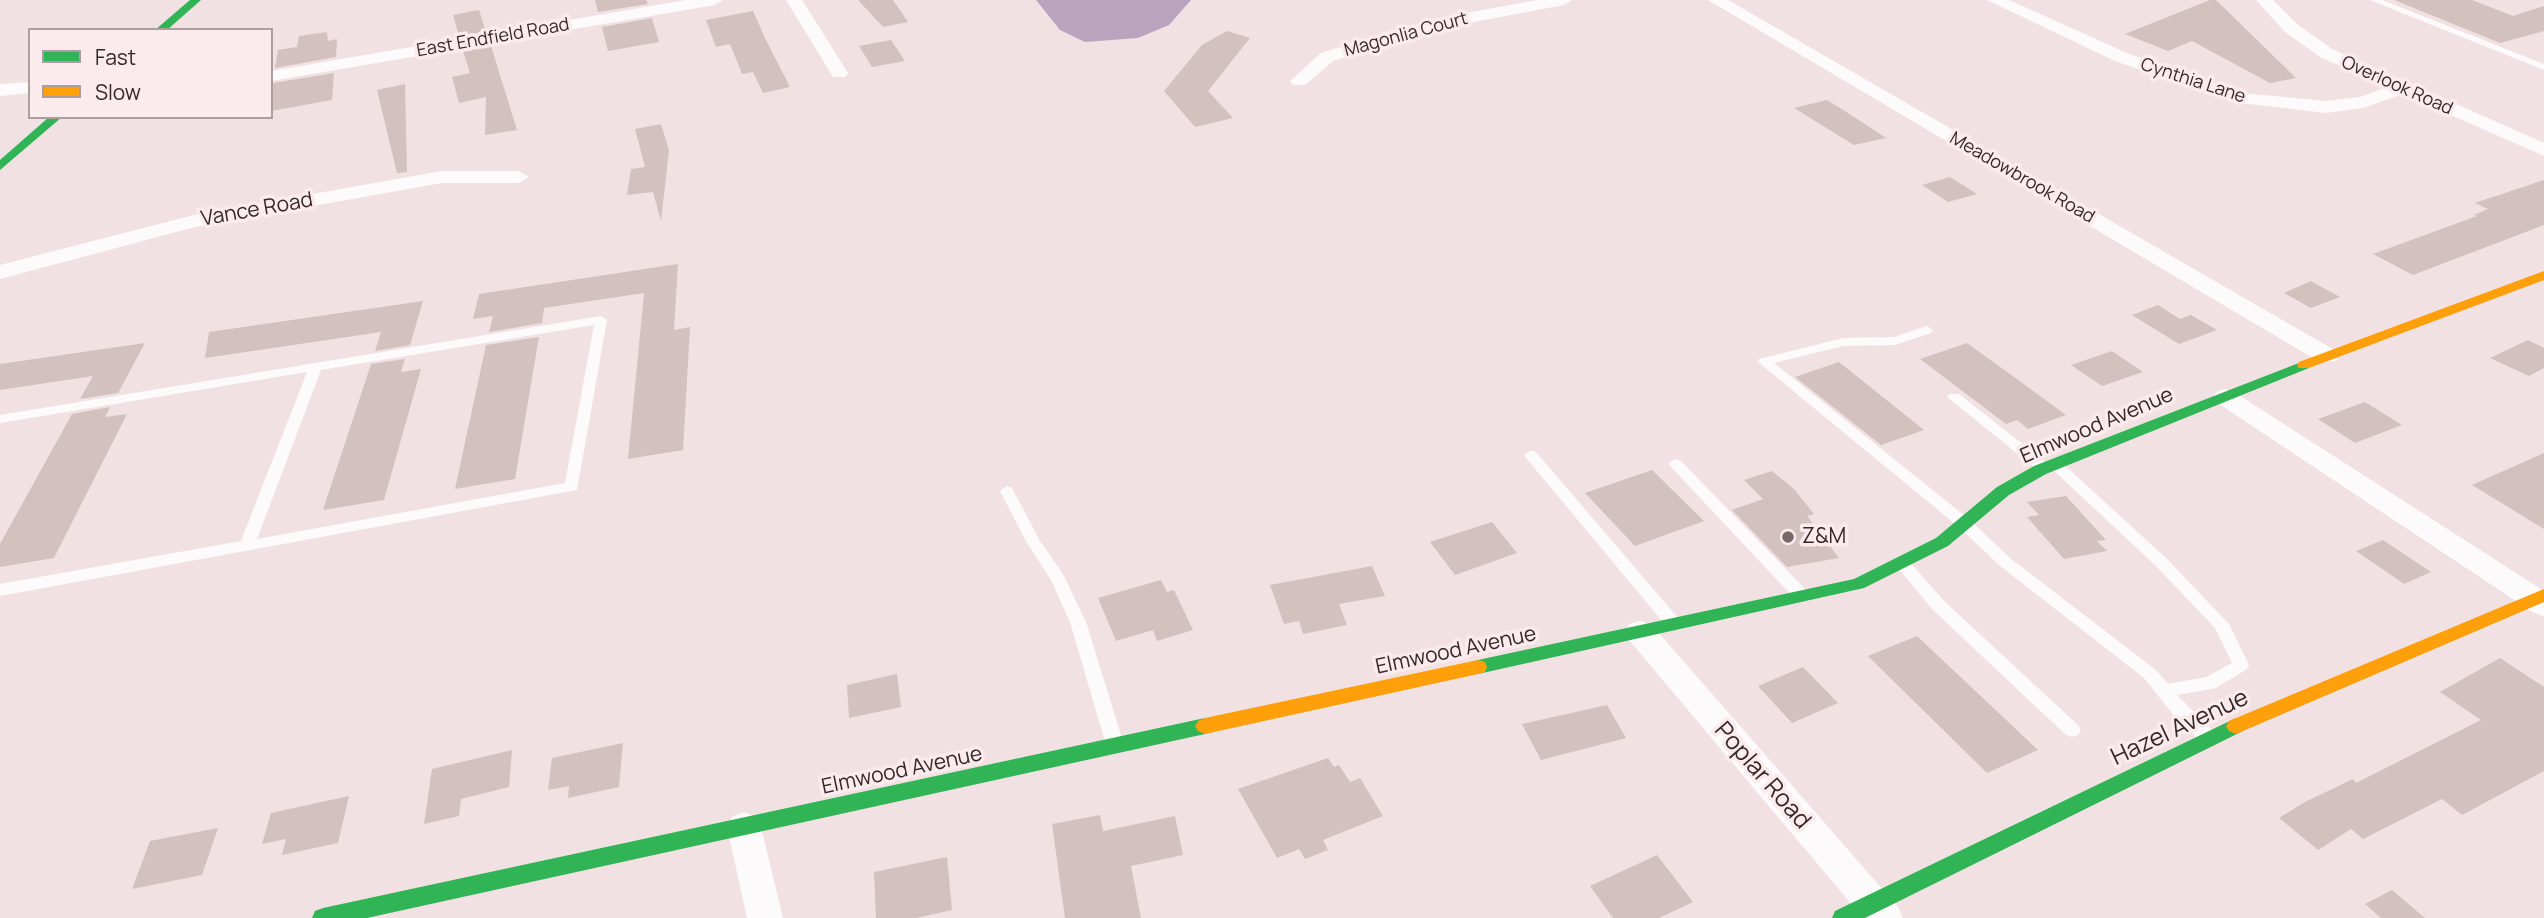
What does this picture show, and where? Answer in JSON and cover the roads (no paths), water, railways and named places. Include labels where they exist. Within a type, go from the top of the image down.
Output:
[{"type":"street","points":[[162,28],[196,0]]},
{"type":"street","name":"East Endfield Road","points":[[273,76],[715,0]]},
{"type":"street","points":[[794,0],[839,73]]},
{"type":"street","name":"Magonlia Court","points":[[1298,81],[1327,57],[1439,23],[1564,0]]},
{"type":"street","name":"Meadowbrook Road","points":[[1716,0],[2327,356]]},
{"type":"street","name":"Cynthia Lane","points":[[1995,0],[2121,57],[2239,98],[2299,107],[2334,107],[2363,102],[2400,89]]},
{"type":"street","name":"Overlook Road","points":[[2264,0],[2291,28],[2326,53],[2400,89],[2544,150]]},
{"type":"street","points":[[0,90],[28,87]]},
{"type":"street","points":[[0,166],[54,119]]},
{"type":"street","name":"Vance Road","points":[[0,272],[194,221],[442,177],[492,174],[519,177]]},
{"type":"street","name":"Elmwood Avenue","points":[[323,918],[1804,598],[1858,584],[1942,542],[2003,491],[2049,466],[2327,356],[2544,275]]},
{"type":"street","points":[[2225,397],[2541,600]]},
{"type":"street","name":"Hazel Avenue","points":[[1843,918],[1879,911],[2208,738],[2541,600]]},
{"type":"street","name":"Poplar Road","points":[[1640,632],[1879,911]]},
{"type":"street","points":[[744,827],[765,918]]},
{"type":"lane","points":[[2374,0],[2544,67]]},
{"type":"lane","points":[[0,419],[601,320],[572,487],[0,590]]},
{"type":"lane","points":[[1927,330],[1895,341],[1843,342],[1764,362],[1965,524],[2004,562],[2150,674],[2208,738]]},
{"type":"lane","points":[[246,547],[315,369]]},
{"type":"lane","points":[[1954,397],[2049,466],[2161,562],[2221,624],[2241,665],[2210,683],[2164,691]]},
{"type":"lane","points":[[1531,455],[1674,625]]},
{"type":"lane","points":[[1676,464],[1804,598]]},
{"type":"lane","points":[[1007,491],[1034,543],[1058,578],[1078,622],[1115,746]]},
{"type":"lane","points":[[1902,564],[1938,605],[2071,730]]},
{"type":"place","name":"Z&M","points":[[1788,537]]}]
